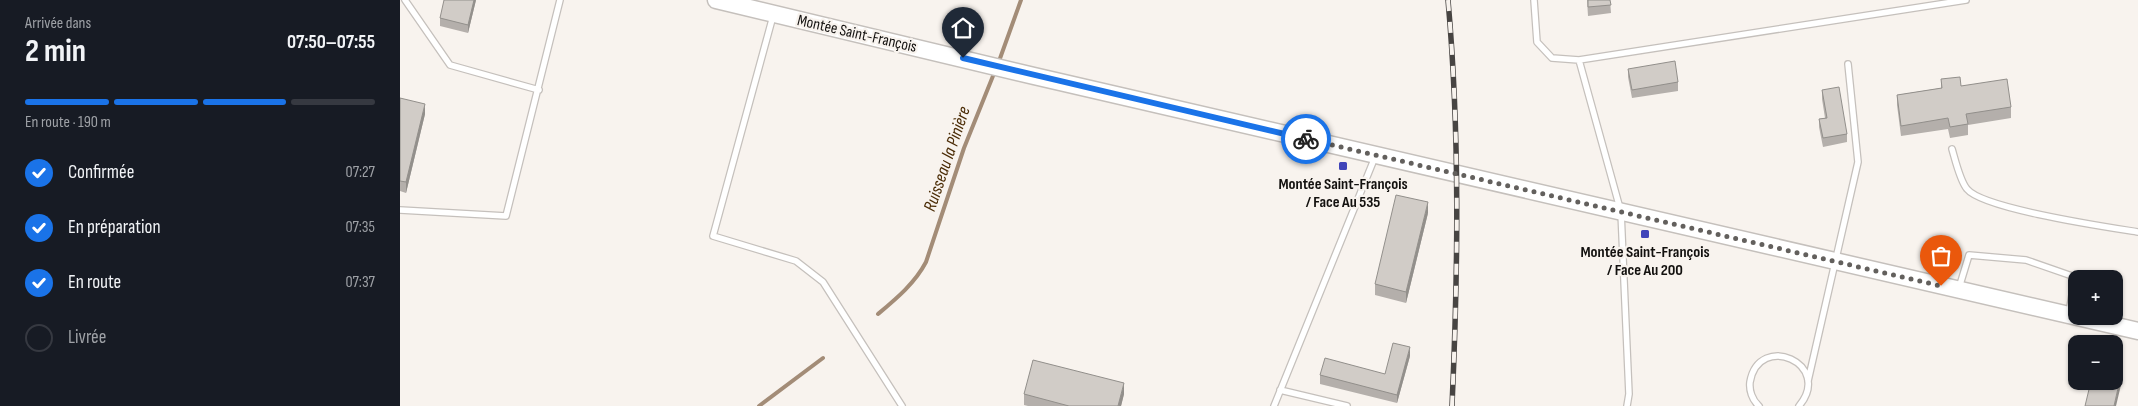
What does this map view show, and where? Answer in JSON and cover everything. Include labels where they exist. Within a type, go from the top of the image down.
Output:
[{"type":"street","name":"Montée Saint-François","points":[[716,0],[2068,315]]},
{"type":"street","name":"Montée Saint-François","points":[[2110,325],[2138,332]]},
{"type":"lane","points":[[405,0],[450,65],[539,90]]},
{"type":"lane","points":[[400,210],[506,216],[560,0]]},
{"type":"lane","points":[[1534,0],[1537,42],[1552,58],[1579,60],[1966,0]]},
{"type":"lane","points":[[773,14],[713,236],[796,262],[823,282],[902,406]]},
{"type":"lane","points":[[1579,60],[1622,212],[1629,394],[1627,406]]},
{"type":"lane","points":[[1808,382],[1858,162],[1848,64]]},
{"type":"lane","points":[[1952,149],[1966,188],[1979,198],[2030,213],[2138,232]]},
{"type":"lane","points":[[1274,406],[1376,155]]},
{"type":"lane","points":[[1958,290],[1963,269],[1969,255],[2026,260],[2068,275]]},
{"type":"lane","points":[[1759,406],[1752,395],[1751,375],[1756,366],[1773,356],[1793,359],[1806,372],[1808,391],[1799,406]]},
{"type":"lane","points":[[1280,390],[1347,406]]},
{"type":"building","points":[[444,0],[474,0],[468,25],[440,18]]},
{"type":"building","points":[[1588,0],[1610,0],[1611,5],[1588,7]]},
{"type":"building","points":[[1675,61],[1678,82],[1632,90],[1628,69]]},
{"type":"building","points":[[1960,77],[1961,86],[2007,79],[2011,107],[1966,114],[1968,124],[1950,127],[1948,118],[1901,126],[1897,95],[1942,88],[1941,79]]},
{"type":"building","points":[[1839,87],[1847,134],[1823,138],[1819,119],[1827,118],[1822,90]]},
{"type":"building","points":[[400,98],[425,104],[406,182],[400,181]]},
{"type":"building","points":[[1396,195],[1428,202],[1406,292],[1375,284]]},
{"type":"building","points":[[1393,343],[1410,347],[1397,395],[1320,375],[1325,358],[1385,374]]},
{"type":"building","points":[[1033,360],[1124,383],[1118,406],[1069,406],[1024,394]]},
{"type":"building","points":[[2089,390],[2118,390],[2114,406],[2085,406]]},
{"type":"waterway","name":"Ruisseau la Pinière","points":[[998,64],[1021,0]]},
{"type":"waterway","name":"Ruisseau la Pinière","points":[[878,314],[899,296],[922,270],[926,262],[964,148],[995,71]]},
{"type":"waterway","name":"Ruisseau la Pinière","points":[[759,406],[823,358]]},
{"type":"railway","points":[[1448,0],[1455,101],[1457,203],[1456,305],[1452,406]]},
{"type":"way so far","points":[[1306,139],[1941,286]]},
{"type":"place","name":"Montée Saint-François / Face Au 535","points":[[1343,166]]},
{"type":"place","name":"Montée Saint-François / Face Au 200","points":[[1645,234]]},
{"type":"route","points":[[963,58],[1306,139]]}]
